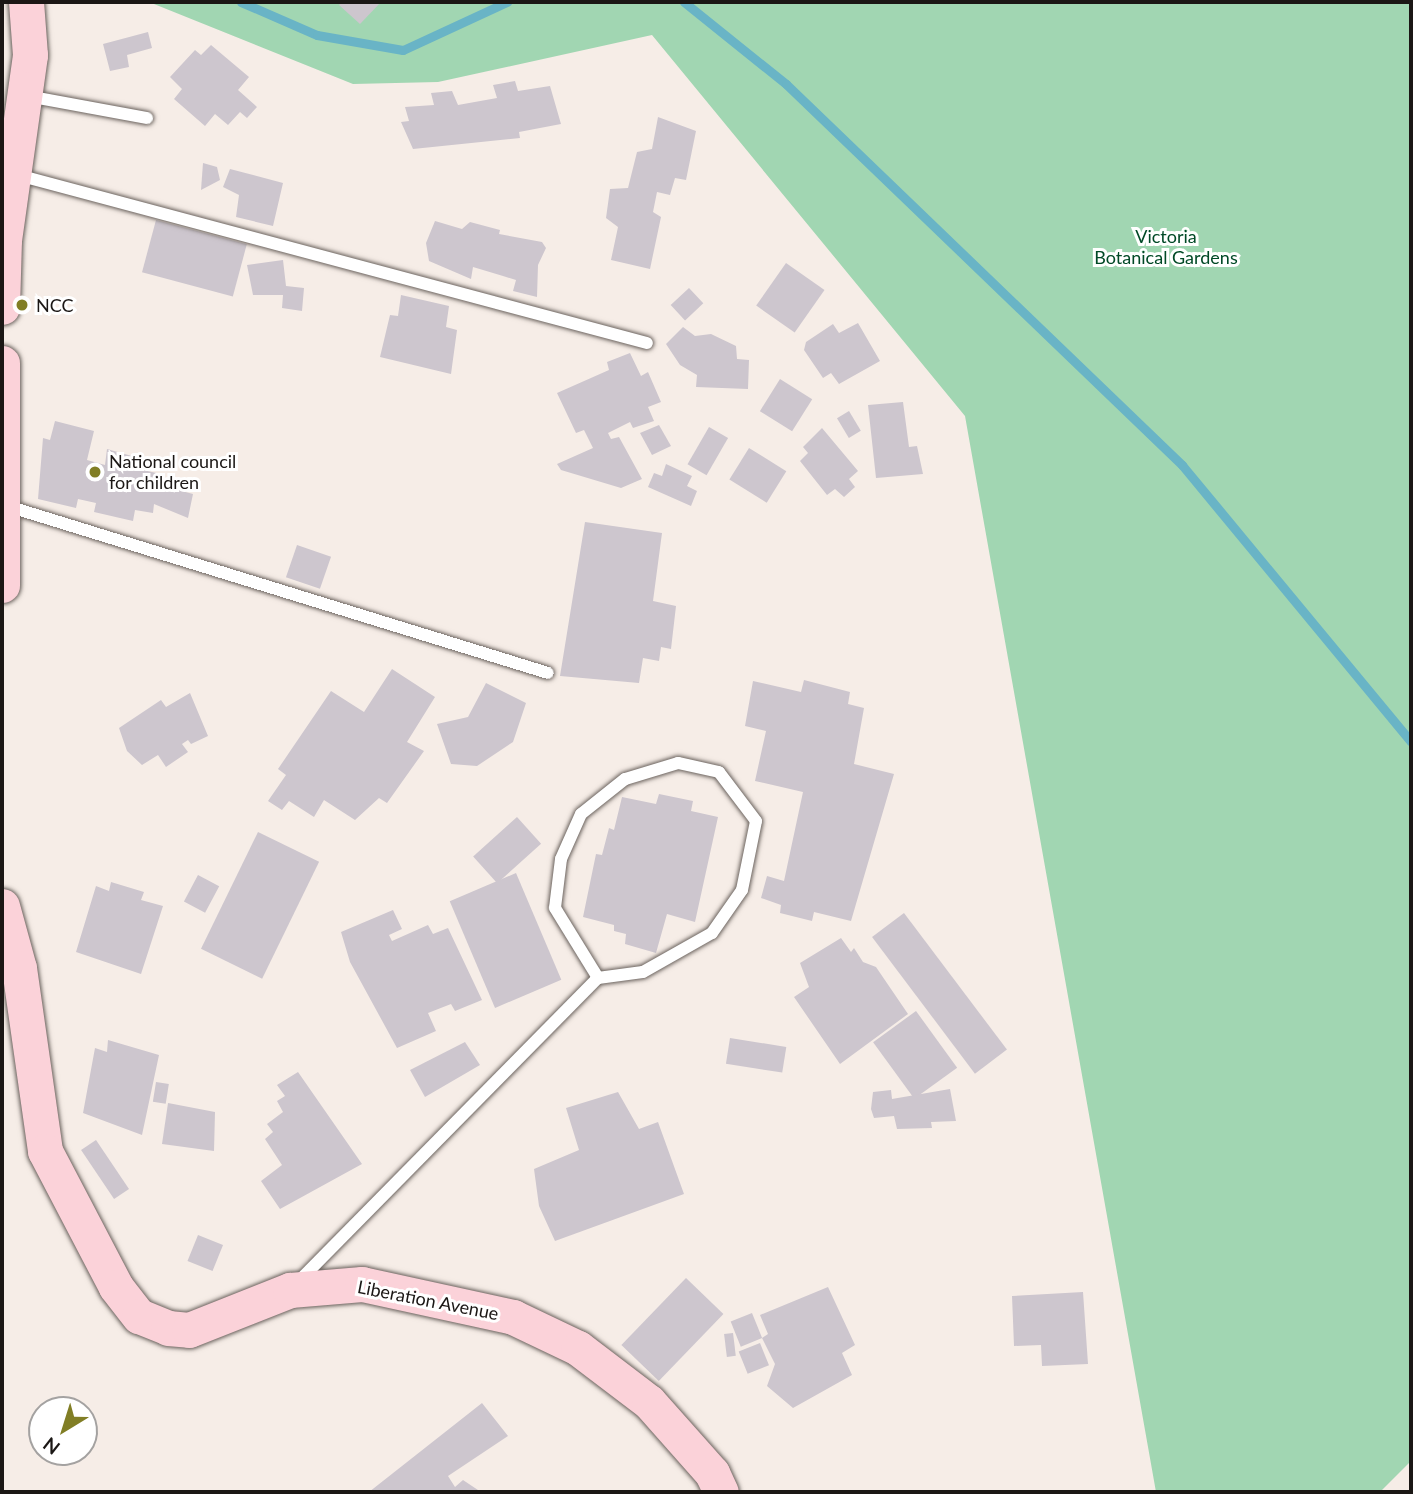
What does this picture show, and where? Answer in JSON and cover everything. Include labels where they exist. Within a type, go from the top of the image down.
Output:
[{"type":"main road","points":[[2,307],[14,174],[26,96],[26,2]]},
{"type":"main road","points":[[2,363],[2,585]]},
{"type":"main road","name":"Liberation Avenue","points":[[2,906],[21,981],[46,1151],[116,1287],[139,1316],[168,1328],[189,1330],[290,1290],[362,1284],[513,1317],[578,1348],[649,1402],[712,1473],[721,1492]]},
{"type":"lane","points":[[26,96],[147,118]]},
{"type":"lane","points":[[14,174],[647,343]]},
{"type":"lane","points":[[4,505],[548,673]]},
{"type":"lane","points":[[290,1290],[598,978],[643,972],[712,933],[742,890],[756,821],[719,772],[678,763],[625,779],[581,814],[561,859],[555,908],[598,978]]},
{"type":"green space","name":"Victoria Botanical Gardens","points":[[149,2],[1411,2],[1411,1461],[1380,1492],[1156,1492],[965,416],[652,35],[438,82],[353,84]]},
{"type":"building","points":[[342,2],[381,2],[360,24],[339,5]]},
{"type":"building","points":[[148,32],[152,48],[127,55],[129,67],[110,71],[103,44]]},
{"type":"building","points":[[211,45],[249,77],[238,90],[257,107],[247,118],[240,112],[228,125],[215,114],[205,126],[174,99],[182,89],[170,77],[195,50],[201,55]]},
{"type":"building","points":[[515,81],[518,91],[550,86],[561,124],[519,132],[520,138],[413,149],[401,122],[409,121],[405,107],[434,105],[431,93],[452,91],[458,105],[497,98],[493,85]]},
{"type":"building","points":[[658,117],[696,131],[686,180],[675,178],[670,195],[657,192],[653,212],[661,217],[650,269],[611,260],[618,227],[606,218],[610,189],[628,188],[637,152],[652,149]]},
{"type":"building","points":[[203,163],[217,167],[220,180],[201,190]]},
{"type":"building","points":[[230,169],[283,183],[273,226],[236,217],[239,195],[223,187]]},
{"type":"building","points":[[156,220],[247,244],[233,296],[142,272]]},
{"type":"building","points":[[435,221],[462,229],[470,222],[500,230],[499,234],[542,242],[546,248],[538,265],[537,297],[513,291],[516,280],[473,267],[471,279],[429,261],[426,243]]},
{"type":"building","points":[[283,260],[286,286],[304,288],[302,311],[282,308],[283,295],[253,295],[247,265]]},
{"type":"building","points":[[786,263],[825,290],[795,333],[756,306]]},
{"type":"building","points":[[689,288],[703,303],[685,320],[671,305]]},
{"type":"building","points":[[401,295],[449,306],[446,327],[457,330],[451,374],[380,357],[390,315],[398,316]]},
{"type":"building","points":[[858,323],[880,361],[839,384],[831,373],[823,378],[804,350],[806,342],[833,324],[839,333]]},
{"type":"building","points":[[683,327],[695,336],[711,334],[736,346],[737,359],[749,360],[748,389],[696,387],[697,375],[680,365],[666,344]]},
{"type":"building","points":[[630,353],[641,376],[648,372],[661,402],[648,407],[654,421],[633,428],[630,422],[608,433],[611,439],[619,437],[642,479],[621,488],[561,470],[557,464],[593,448],[584,430],[576,433],[557,393],[609,370],[607,362]]},
{"type":"building","points":[[780,379],[812,399],[792,431],[760,411]]},
{"type":"building","points":[[903,402],[909,447],[917,446],[923,474],[876,478],[868,405]]},
{"type":"building","points":[[849,411],[861,431],[849,438],[837,418]]},
{"type":"building","name":"National council for children","points":[[55,421],[94,431],[87,460],[105,465],[107,449],[146,460],[143,470],[161,474],[159,485],[193,494],[188,518],[154,504],[153,513],[135,510],[133,521],[94,512],[96,503],[78,499],[76,508],[38,499],[43,438],[50,440]]},
{"type":"building","points":[[659,425],[671,446],[652,455],[640,433]]},
{"type":"building","points":[[709,427],[728,438],[707,475],[688,464]]},
{"type":"building","points":[[822,428],[858,471],[849,479],[855,487],[844,497],[835,489],[827,495],[800,461],[808,453],[803,447]]},
{"type":"building","points":[[749,448],[786,471],[767,503],[729,479]]},
{"type":"building","points":[[666,464],[692,476],[687,486],[697,491],[691,506],[648,487],[654,473],[662,476]]},
{"type":"building","points":[[585,522],[662,533],[653,601],[676,606],[671,649],[661,647],[659,661],[643,658],[639,683],[560,676]]},
{"type":"building","points":[[297,545],[331,557],[320,589],[286,577]]},
{"type":"building","points":[[392,669],[435,697],[407,742],[424,751],[387,803],[379,798],[355,820],[324,800],[314,817],[289,801],[282,810],[268,801],[286,775],[278,769],[331,691],[364,712]]},
{"type":"building","points":[[804,680],[850,692],[848,704],[864,708],[854,764],[894,774],[851,921],[814,912],[812,921],[780,913],[781,905],[761,898],[767,876],[784,881],[803,792],[755,781],[766,731],[745,726],[753,681],[801,692]]},
{"type":"building","points":[[486,683],[526,703],[513,742],[477,766],[451,764],[437,724],[468,717]]},
{"type":"building","points":[[190,693],[208,736],[191,744],[188,740],[182,744],[188,752],[166,767],[158,755],[142,765],[127,751],[119,728],[161,700],[166,707]]},
{"type":"building","points":[[659,794],[693,801],[691,811],[718,817],[695,922],[667,914],[656,953],[625,944],[626,934],[614,931],[614,925],[583,917],[596,854],[602,855],[609,828],[614,830],[622,797],[656,804]]},
{"type":"building","points":[[517,817],[541,844],[497,883],[473,856]]},
{"type":"building","points":[[258,832],[319,862],[262,979],[201,949]]},
{"type":"building","points":[[516,873],[561,980],[495,1008],[450,901]]},
{"type":"building","points":[[198,875],[219,886],[205,913],[184,901]]},
{"type":"building","points":[[111,882],[144,892],[141,900],[163,906],[141,974],[76,952],[96,886],[109,891]]},
{"type":"building","points":[[393,910],[402,929],[389,935],[392,941],[428,925],[433,934],[448,928],[482,1000],[455,1011],[451,1004],[428,1013],[436,1031],[397,1048],[350,962],[341,932]]},
{"type":"building","points":[[904,913],[1007,1050],[975,1074],[872,937]]},
{"type":"building","points":[[841,938],[851,952],[854,948],[863,962],[876,967],[908,1014],[840,1064],[794,997],[809,987],[800,963]]},
{"type":"building","points":[[916,1011],[957,1068],[914,1099],[873,1042]]},
{"type":"building","points":[[730,1038],[786,1047],[782,1073],[726,1064]]},
{"type":"building","points":[[108,1040],[159,1055],[142,1135],[83,1113],[95,1048],[107,1052]]},
{"type":"building","points":[[465,1042],[480,1065],[425,1097],[410,1070]]},
{"type":"building","points":[[298,1072],[362,1164],[280,1209],[261,1181],[282,1165],[265,1139],[273,1132],[267,1124],[283,1112],[277,1101],[285,1096],[277,1085]]},
{"type":"building","points":[[156,1082],[169,1084],[166,1104],[153,1102]]},
{"type":"building","points":[[950,1089],[956,1121],[931,1122],[932,1128],[897,1129],[894,1116],[874,1118],[871,1109],[873,1092],[891,1090],[892,1099]]},
{"type":"building","points":[[618,1092],[639,1129],[658,1122],[684,1194],[555,1241],[539,1206],[534,1169],[579,1150],[566,1108]]},
{"type":"building","points":[[168,1103],[215,1112],[214,1151],[162,1144]]},
{"type":"building","points":[[96,1140],[129,1189],[114,1199],[81,1150]]},
{"type":"building","points":[[198,1235],[223,1245],[213,1271],[188,1261]]},
{"type":"building","points":[[686,1278],[723,1314],[659,1381],[621,1345]]},
{"type":"building","points":[[828,1287],[855,1345],[842,1353],[852,1375],[793,1408],[767,1386],[775,1364],[762,1338],[768,1334],[760,1315]]},
{"type":"building","points":[[1083,1292],[1088,1364],[1042,1366],[1041,1345],[1014,1346],[1012,1296]]},
{"type":"building","points":[[752,1313],[762,1338],[741,1347],[731,1322]]},
{"type":"building","points":[[733,1333],[736,1356],[727,1357],[724,1334]]},
{"type":"building","points":[[760,1343],[769,1365],[748,1374],[739,1352]]},
{"type":"building","points":[[482,1403],[508,1436],[448,1476],[455,1487],[463,1480],[481,1492],[369,1492]]},
{"type":"waterway","points":[[241,2],[317,35],[403,50],[507,2]]},
{"type":"waterway","points":[[684,2],[786,84],[1182,465],[1411,742]]},
{"type":"place","name":"NCC","points":[[22,305]]},
{"type":"place","name":"National council for children","points":[[95,472]]}]
